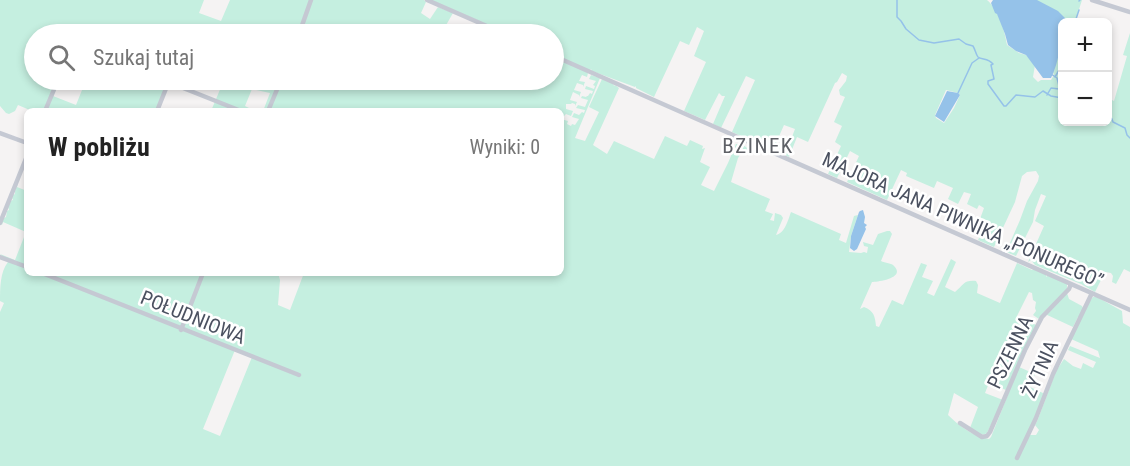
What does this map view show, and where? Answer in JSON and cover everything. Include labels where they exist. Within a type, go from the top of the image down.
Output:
[{"type":"street","points":[[303,24],[311,0]]},
{"type":"street","points":[[427,0],[482,24]]},
{"type":"street","points":[[1092,0],[1130,12]]},
{"type":"street","name":"MAJORA JANA PIWNIKA „PONUREGO”","points":[[564,60],[1130,310]]},
{"type":"street","points":[[46,108],[54,90]]},
{"type":"street","points":[[158,108],[163,90]]},
{"type":"street","points":[[190,90],[234,108]]},
{"type":"street","points":[[269,108],[277,90]]},
{"type":"street","points":[[0,133],[24,142]]},
{"type":"street","points":[[0,223],[24,163]]},
{"type":"street","points":[[0,257],[24,266]]},
{"type":"street","name":"POŁUDNIOWA","points":[[49,276],[299,375]]},
{"type":"street","points":[[181,330],[202,276]]},
{"type":"street","name":"PSZENNA","points":[[960,423],[979,436],[987,436],[1042,317],[1071,284]]},
{"type":"street","name":"ŻYTNIA","points":[[1017,458],[1053,374],[1092,293]]},
{"type":"green space","points":[[0,0],[204,0],[199,13],[221,21],[230,0],[424,0],[426,2],[421,13],[430,19],[438,7],[453,13],[447,24],[24,24],[24,90],[56,90],[53,96],[76,105],[82,90],[164,90],[157,108],[25,108],[18,105],[15,111],[9,114],[0,106]]},
{"type":"green space","points":[[431,0],[987,0],[1000,21],[1007,45],[1026,55],[1035,65],[1033,77],[1038,82],[1051,80],[1058,56],[1058,126],[1112,126],[1112,100],[1114,101],[1127,56],[1123,55],[1130,33],[1130,272],[1124,269],[1116,284],[1112,282],[1111,273],[1105,272],[1095,292],[1035,265],[1031,260],[1028,262],[1044,226],[1035,221],[1046,196],[1041,194],[1033,222],[1016,256],[1006,252],[1027,201],[1038,181],[1039,176],[1036,171],[1027,172],[1022,176],[1015,202],[994,247],[978,240],[986,222],[980,219],[984,208],[979,205],[977,209],[967,204],[971,194],[964,192],[958,204],[948,199],[953,188],[937,181],[934,188],[906,176],[907,173],[901,170],[887,200],[847,182],[859,156],[850,151],[837,178],[828,174],[841,146],[835,142],[842,126],[834,122],[845,97],[840,95],[839,90],[847,76],[842,73],[835,83],[808,142],[797,137],[789,157],[785,155],[795,129],[784,125],[773,150],[732,132],[755,80],[746,76],[721,128],[713,124],[725,96],[719,93],[705,120],[684,111],[706,62],[694,56],[704,31],[697,27],[689,45],[680,41],[654,97],[636,86],[591,69],[587,77],[582,75],[579,81],[585,82],[583,87],[577,83],[574,90],[581,92],[579,97],[573,92],[570,100],[577,102],[575,106],[572,103],[566,104],[566,109],[573,111],[571,116],[566,114],[564,116],[564,108],[264,108],[270,93],[256,90],[564,90],[564,24],[486,24]],"holes":[[[946,90],[960,95],[944,123],[936,118],[935,115]]]},
{"type":"green space","points":[[1036,0],[1082,0],[1076,18],[1058,18],[1058,33]]},
{"type":"green space","points":[[591,75],[600,78],[575,138],[585,141],[599,112],[589,107],[602,79],[619,88],[593,145],[607,154],[614,141],[654,159],[665,136],[687,146],[690,140],[703,146],[702,149],[705,148],[700,162],[710,167],[701,185],[714,191],[736,144],[742,145],[749,150],[746,155],[740,155],[738,158],[731,182],[770,199],[765,211],[773,214],[770,220],[774,221],[775,213],[783,218],[776,235],[784,229],[791,212],[841,234],[839,240],[846,243],[854,216],[858,215],[851,236],[849,252],[867,253],[868,247],[864,246],[863,242],[873,245],[878,234],[890,231],[892,234],[881,261],[893,265],[897,270],[896,274],[890,278],[872,282],[860,309],[864,307],[872,312],[876,326],[879,327],[892,300],[903,305],[921,263],[927,265],[922,277],[933,281],[927,293],[934,296],[951,259],[956,262],[945,287],[955,292],[966,282],[976,281],[977,293],[1000,303],[1017,263],[1067,284],[1067,290],[1039,319],[1033,315],[1036,311],[1036,302],[1033,300],[1032,293],[1029,292],[1017,316],[1036,325],[1006,390],[989,383],[985,393],[1003,400],[987,433],[980,434],[970,428],[978,407],[954,393],[948,415],[978,436],[989,439],[991,437],[1019,367],[1035,374],[1030,387],[1045,394],[1028,435],[1036,435],[1039,430],[1035,425],[1056,371],[1064,359],[1081,369],[1083,363],[1093,368],[1096,362],[1068,350],[1070,346],[1100,358],[1098,351],[1071,339],[1090,301],[1093,297],[1097,297],[1122,311],[1123,323],[1130,327],[1130,466],[0,466],[0,312],[4,303],[0,301],[0,291],[2,275],[8,262],[0,254],[15,260],[24,237],[24,276],[279,276],[278,305],[290,310],[303,276],[564,276],[564,120],[571,126],[575,125],[579,119],[572,117],[574,113],[579,115],[584,113],[585,110],[576,108],[578,105],[585,107],[588,100],[581,98],[582,96],[592,94],[593,91],[585,89],[586,86],[594,89],[593,85],[596,81],[589,79]],"holes":[[[235,350],[252,357],[220,436],[203,429]]]},
{"type":"green space","points":[[220,90],[252,90],[245,106],[249,108],[212,108]]},
{"type":"green space","points":[[18,183],[17,187],[24,190],[24,231],[3,222],[1,224],[9,210],[10,201],[13,200]]},
{"type":"green space","points":[[1067,293],[1069,299],[1083,308],[1073,327],[1045,314]]},
{"type":"water","points":[[993,0],[1037,0],[1058,11],[1065,18],[1058,18],[1058,58],[1051,78],[1043,78],[1026,55],[1008,45],[991,3]]},
{"type":"water","points":[[947,91],[960,95],[944,122],[935,116]]},
{"type":"water","points":[[863,210],[864,223],[867,225],[854,251],[850,248],[851,236],[859,212]]},
{"type":"waterway","points":[[897,0],[897,17],[919,40],[934,43],[959,39],[973,46],[978,57],[991,62],[994,79],[988,81],[988,84],[1004,106],[1016,95],[1035,97],[1043,91],[1058,97]]},
{"type":"waterway","points":[[1076,18],[1079,10]]},
{"type":"waterway","points":[[958,93],[972,63],[979,58]]},
{"type":"waterway","points":[[1055,77],[1058,72]]},
{"type":"waterway","points":[[1051,74],[1057,78],[1058,82]]},
{"type":"waterway","points":[[1047,95],[1051,88],[1058,89]]},
{"type":"waterway","points":[[1112,119],[1113,122],[1125,128],[1130,138]]},
{"type":"district","name":"BZINEK","points":[[758,146]]}]
